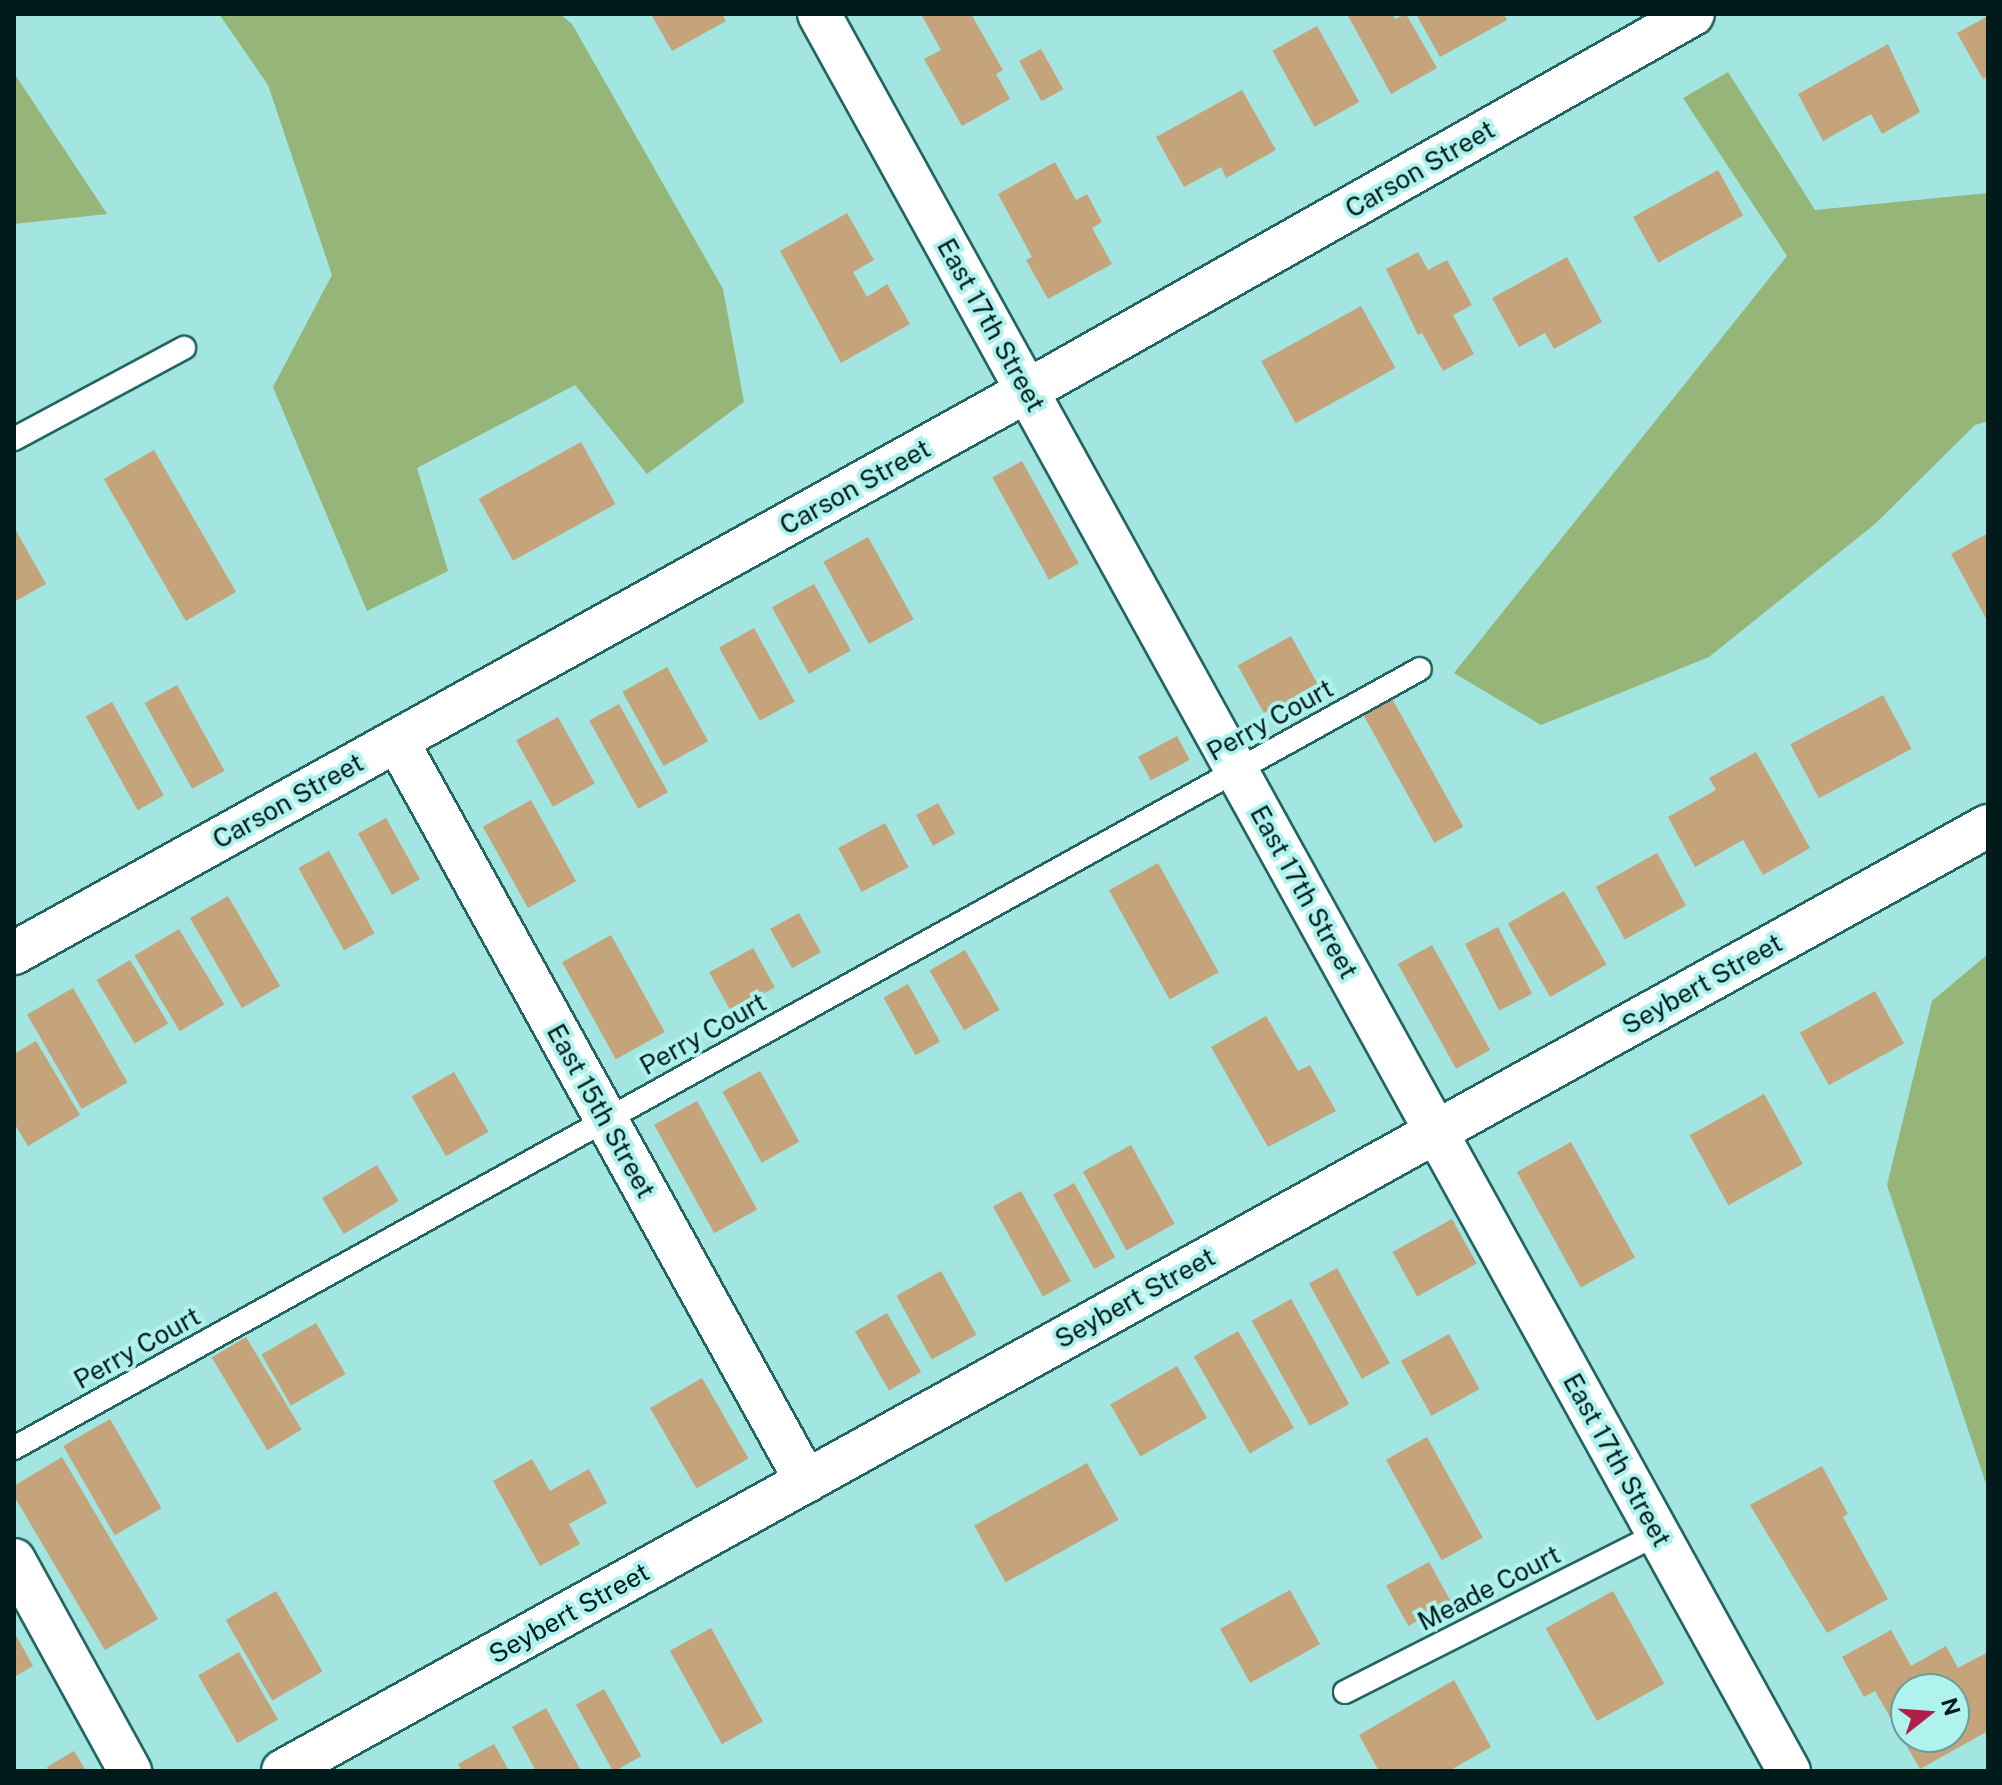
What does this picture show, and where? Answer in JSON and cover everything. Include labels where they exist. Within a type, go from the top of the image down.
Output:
[{"type":"street","name":"East 17th Street","points":[[819,14],[1789,1771]]},
{"type":"street","name":"Carson Street","points":[[14,953],[1027,391],[1693,14]]},
{"type":"street","name":"East 15th Street","points":[[397,741],[806,1481]]},
{"type":"street","name":"Seybert Street","points":[[283,1771],[1988,826]]},
{"type":"street","points":[[14,1560],[130,1771]]},
{"type":"lane","points":[[14,439],[184,348]]},
{"type":"lane","name":"Perry Court","points":[[14,1448],[1420,669]]},
{"type":"lane","name":"Meade Court","points":[[1345,1692],[1658,1534]]},
{"type":"green space","points":[[219,14],[560,14],[572,24],[723,289],[744,402],[647,474],[575,385],[417,468],[448,571],[367,611],[273,387],[332,275],[268,85]]},
{"type":"green space","points":[[1728,72],[1815,210],[1988,193],[1988,421],[1975,425],[1875,524],[1709,657],[1541,725],[1454,673],[1787,256],[1683,98]]},
{"type":"green space","points":[[14,73],[107,214],[14,224]]},
{"type":"green space","points":[[1988,954],[1988,1490],[1887,1185],[1932,1001]]},
{"type":"building","points":[[651,14],[722,14],[726,21],[672,51]]},
{"type":"building","points":[[921,14],[971,14],[1003,70],[996,74],[1010,99],[962,126],[924,59],[941,50]]},
{"type":"building","points":[[1347,14],[1392,14],[1395,19],[1406,14],[1437,68],[1391,94]]},
{"type":"building","points":[[1416,14],[1504,14],[1507,20],[1440,57]]},
{"type":"building","points":[[1988,16],[1988,76],[1983,79],[1957,33]]},
{"type":"building","points":[[1317,26],[1359,102],[1315,127],[1272,51]]},
{"type":"building","points":[[1888,44],[1920,112],[1882,134],[1871,114],[1823,141],[1798,94]]},
{"type":"building","points":[[1041,49],[1063,89],[1041,101],[1019,61]]},
{"type":"building","points":[[1242,90],[1276,150],[1226,178],[1221,167],[1184,187],[1156,137]]},
{"type":"building","points":[[1055,162],[1076,200],[1087,194],[1102,222],[1092,228],[1112,264],[1048,299],[1026,260],[1032,257],[998,194]]},
{"type":"building","points":[[1718,170],[1743,215],[1658,263],[1633,217]]},
{"type":"building","points":[[847,213],[874,260],[853,272],[867,297],[887,284],[910,324],[841,363],[780,251]]},
{"type":"building","points":[[1418,252],[1428,270],[1447,260],[1472,305],[1453,315],[1474,354],[1443,371],[1422,333],[1418,335],[1386,269]]},
{"type":"building","points":[[1567,257],[1602,322],[1554,349],[1545,333],[1519,347],[1492,298]]},
{"type":"building","points":[[1361,306],[1395,368],[1296,423],[1261,361]]},
{"type":"building","points":[[581,442],[615,504],[513,561],[479,499]]},
{"type":"building","points":[[154,450],[236,592],[186,621],[104,479]]},
{"type":"building","points":[[1022,461],[1079,563],[1049,580],[992,477]]},
{"type":"building","points":[[14,527],[46,584],[14,602]]},
{"type":"building","points":[[1988,533],[1988,622],[1951,554]]},
{"type":"building","points":[[868,537],[914,619],[869,644],[823,562]]},
{"type":"building","points":[[814,584],[851,650],[809,674],[772,607]]},
{"type":"building","points":[[754,628],[795,701],[760,721],[719,647]]},
{"type":"building","points":[[1291,636],[1320,688],[1267,718],[1238,666]]},
{"type":"building","points":[[667,667],[708,741],[664,766],[622,692]]},
{"type":"building","points":[[177,685],[225,771],[192,789],[145,703]]},
{"type":"building","points":[[1389,693],[1463,827],[1434,843],[1360,709]]},
{"type":"building","points":[[1883,695],[1912,749],[1819,798],[1790,744]]},
{"type":"building","points":[[112,702],[164,796],[138,810],[86,717]]},
{"type":"building","points":[[619,704],[668,792],[638,809],[589,720]]},
{"type":"building","points":[[558,717],[595,783],[553,807],[516,740]]},
{"type":"building","points":[[1177,736],[1190,760],[1151,780],[1138,757]]},
{"type":"building","points":[[1756,752],[1810,848],[1763,875],[1743,840],[1695,867],[1668,817],[1716,790],[1709,778]]},
{"type":"building","points":[[531,800],[576,881],[528,908],[483,827]]},
{"type":"building","points":[[938,803],[955,834],[933,846],[916,815]]},
{"type":"building","points":[[386,818],[420,879],[392,895],[358,834]]},
{"type":"building","points":[[885,823],[908,867],[862,892],[838,848]]},
{"type":"building","points":[[329,851],[375,933],[344,950],[298,868]]},
{"type":"building","points":[[1657,853],[1686,905],[1625,939],[1596,887]]},
{"type":"building","points":[[1158,863],[1219,972],[1170,999],[1109,890]]},
{"type":"building","points":[[1564,891],[1606,965],[1550,997],[1508,923]]},
{"type":"building","points":[[228,896],[280,986],[242,1008],[190,918]]},
{"type":"building","points":[[799,913],[821,952],[792,968],[770,929]]},
{"type":"building","points":[[1498,927],[1532,994],[1499,1011],[1465,944]]},
{"type":"building","points":[[179,929],[224,1004],[180,1031],[134,956]]},
{"type":"building","points":[[611,935],[665,1032],[616,1059],[562,962]]},
{"type":"building","points":[[1432,945],[1490,1050],[1456,1069],[1398,964]]},
{"type":"building","points":[[753,948],[775,987],[731,1012],[709,972]]},
{"type":"building","points":[[965,950],[1000,1010],[964,1030],[929,970]]},
{"type":"building","points":[[130,960],[168,1023],[135,1044],[97,980]]},
{"type":"building","points":[[908,984],[940,1042],[916,1055],[884,998]]},
{"type":"building","points":[[73,988],[128,1082],[82,1109],[27,1014]]},
{"type":"building","points":[[1875,991],[1904,1043],[1829,1085],[1800,1033]]},
{"type":"building","points":[[1266,1016],[1298,1071],[1310,1065],[1336,1111],[1268,1147],[1211,1047]]},
{"type":"building","points":[[36,1041],[80,1115],[28,1146],[14,1123],[14,1054]]},
{"type":"building","points":[[760,1071],[799,1142],[762,1163],[722,1092]]},
{"type":"building","points":[[454,1072],[488,1132],[446,1156],[412,1096]]},
{"type":"building","points":[[1764,1094],[1803,1164],[1728,1205],[1690,1135]]},
{"type":"building","points":[[697,1101],[757,1209],[714,1233],[654,1125]]},
{"type":"building","points":[[1571,1142],[1635,1257],[1581,1288],[1517,1172]]},
{"type":"building","points":[[1131,1145],[1175,1224],[1127,1250],[1083,1172]]},
{"type":"building","points":[[377,1165],[399,1201],[344,1234],[322,1198]]},
{"type":"building","points":[[1074,1183],[1115,1257],[1094,1269],[1053,1195]]},
{"type":"building","points":[[1021,1191],[1071,1281],[1043,1297],[993,1207]]},
{"type":"building","points":[[1452,1219],[1477,1264],[1417,1297],[1393,1252]]},
{"type":"building","points":[[1337,1268],[1390,1363],[1362,1379],[1309,1284]]},
{"type":"building","points":[[941,1271],[976,1335],[932,1360],[896,1296]]},
{"type":"building","points":[[1291,1299],[1349,1404],[1310,1426],[1252,1321]]},
{"type":"building","points":[[887,1313],[921,1372],[889,1390],[855,1332]]},
{"type":"building","points":[[316,1323],[346,1374],[291,1406],[261,1354]]},
{"type":"building","points":[[1238,1331],[1294,1428],[1250,1453],[1194,1356]]},
{"type":"building","points":[[1449,1334],[1480,1389],[1431,1416],[1401,1361]]},
{"type":"building","points":[[246,1337],[302,1430],[267,1450],[212,1358]]},
{"type":"building","points":[[1177,1366],[1207,1418],[1140,1456],[1110,1404]]},
{"type":"building","points":[[702,1378],[749,1459],[697,1489],[650,1408]]},
{"type":"building","points":[[110,1419],[162,1508],[115,1535],[63,1446]]},
{"type":"building","points":[[1427,1437],[1483,1538],[1442,1560],[1386,1460]]},
{"type":"building","points":[[62,1457],[158,1619],[105,1650],[14,1496],[14,1486]]},
{"type":"building","points":[[532,1459],[550,1491],[589,1469],[607,1503],[569,1524],[580,1544],[540,1566],[493,1481]]},
{"type":"building","points":[[1087,1463],[1119,1520],[1006,1582],[974,1526]]},
{"type":"building","points":[[1822,1466],[1848,1514],[1843,1517],[1888,1599],[1827,1633],[1750,1505]]},
{"type":"building","points":[[1429,1562],[1451,1602],[1408,1626],[1386,1586]]},
{"type":"building","points":[[1290,1590],[1320,1644],[1250,1683],[1220,1629]]},
{"type":"building","points":[[276,1591],[322,1672],[272,1701],[226,1620]]},
{"type":"building","points":[[1613,1591],[1664,1684],[1597,1721],[1546,1628]]},
{"type":"building","points":[[711,1628],[763,1722],[722,1744],[670,1651]]},
{"type":"building","points":[[1891,1630],[1911,1666],[1946,1646],[1958,1668],[1988,1652],[1988,1731],[1970,1741],[1970,1673],[1890,1673],[1890,1717],[1875,1691],[1864,1697],[1842,1657]]},
{"type":"building","points":[[14,1632],[33,1666],[14,1677]]},
{"type":"building","points":[[239,1652],[278,1720],[237,1743],[198,1676]]},
{"type":"building","points":[[1454,1680],[1491,1747],[1449,1771],[1379,1771],[1359,1735]]},
{"type":"building","points":[[604,1689],[641,1756],[613,1771],[576,1705]]},
{"type":"building","points":[[546,1708],[581,1771],[536,1771],[512,1727]]},
{"type":"building","points":[[494,1744],[509,1771],[462,1771],[458,1764]]},
{"type":"building","points":[[74,1751],[86,1771],[49,1771],[47,1767]]},
{"type":"building","points":[[1911,1753],[1949,1753],[1920,1769]]}]
